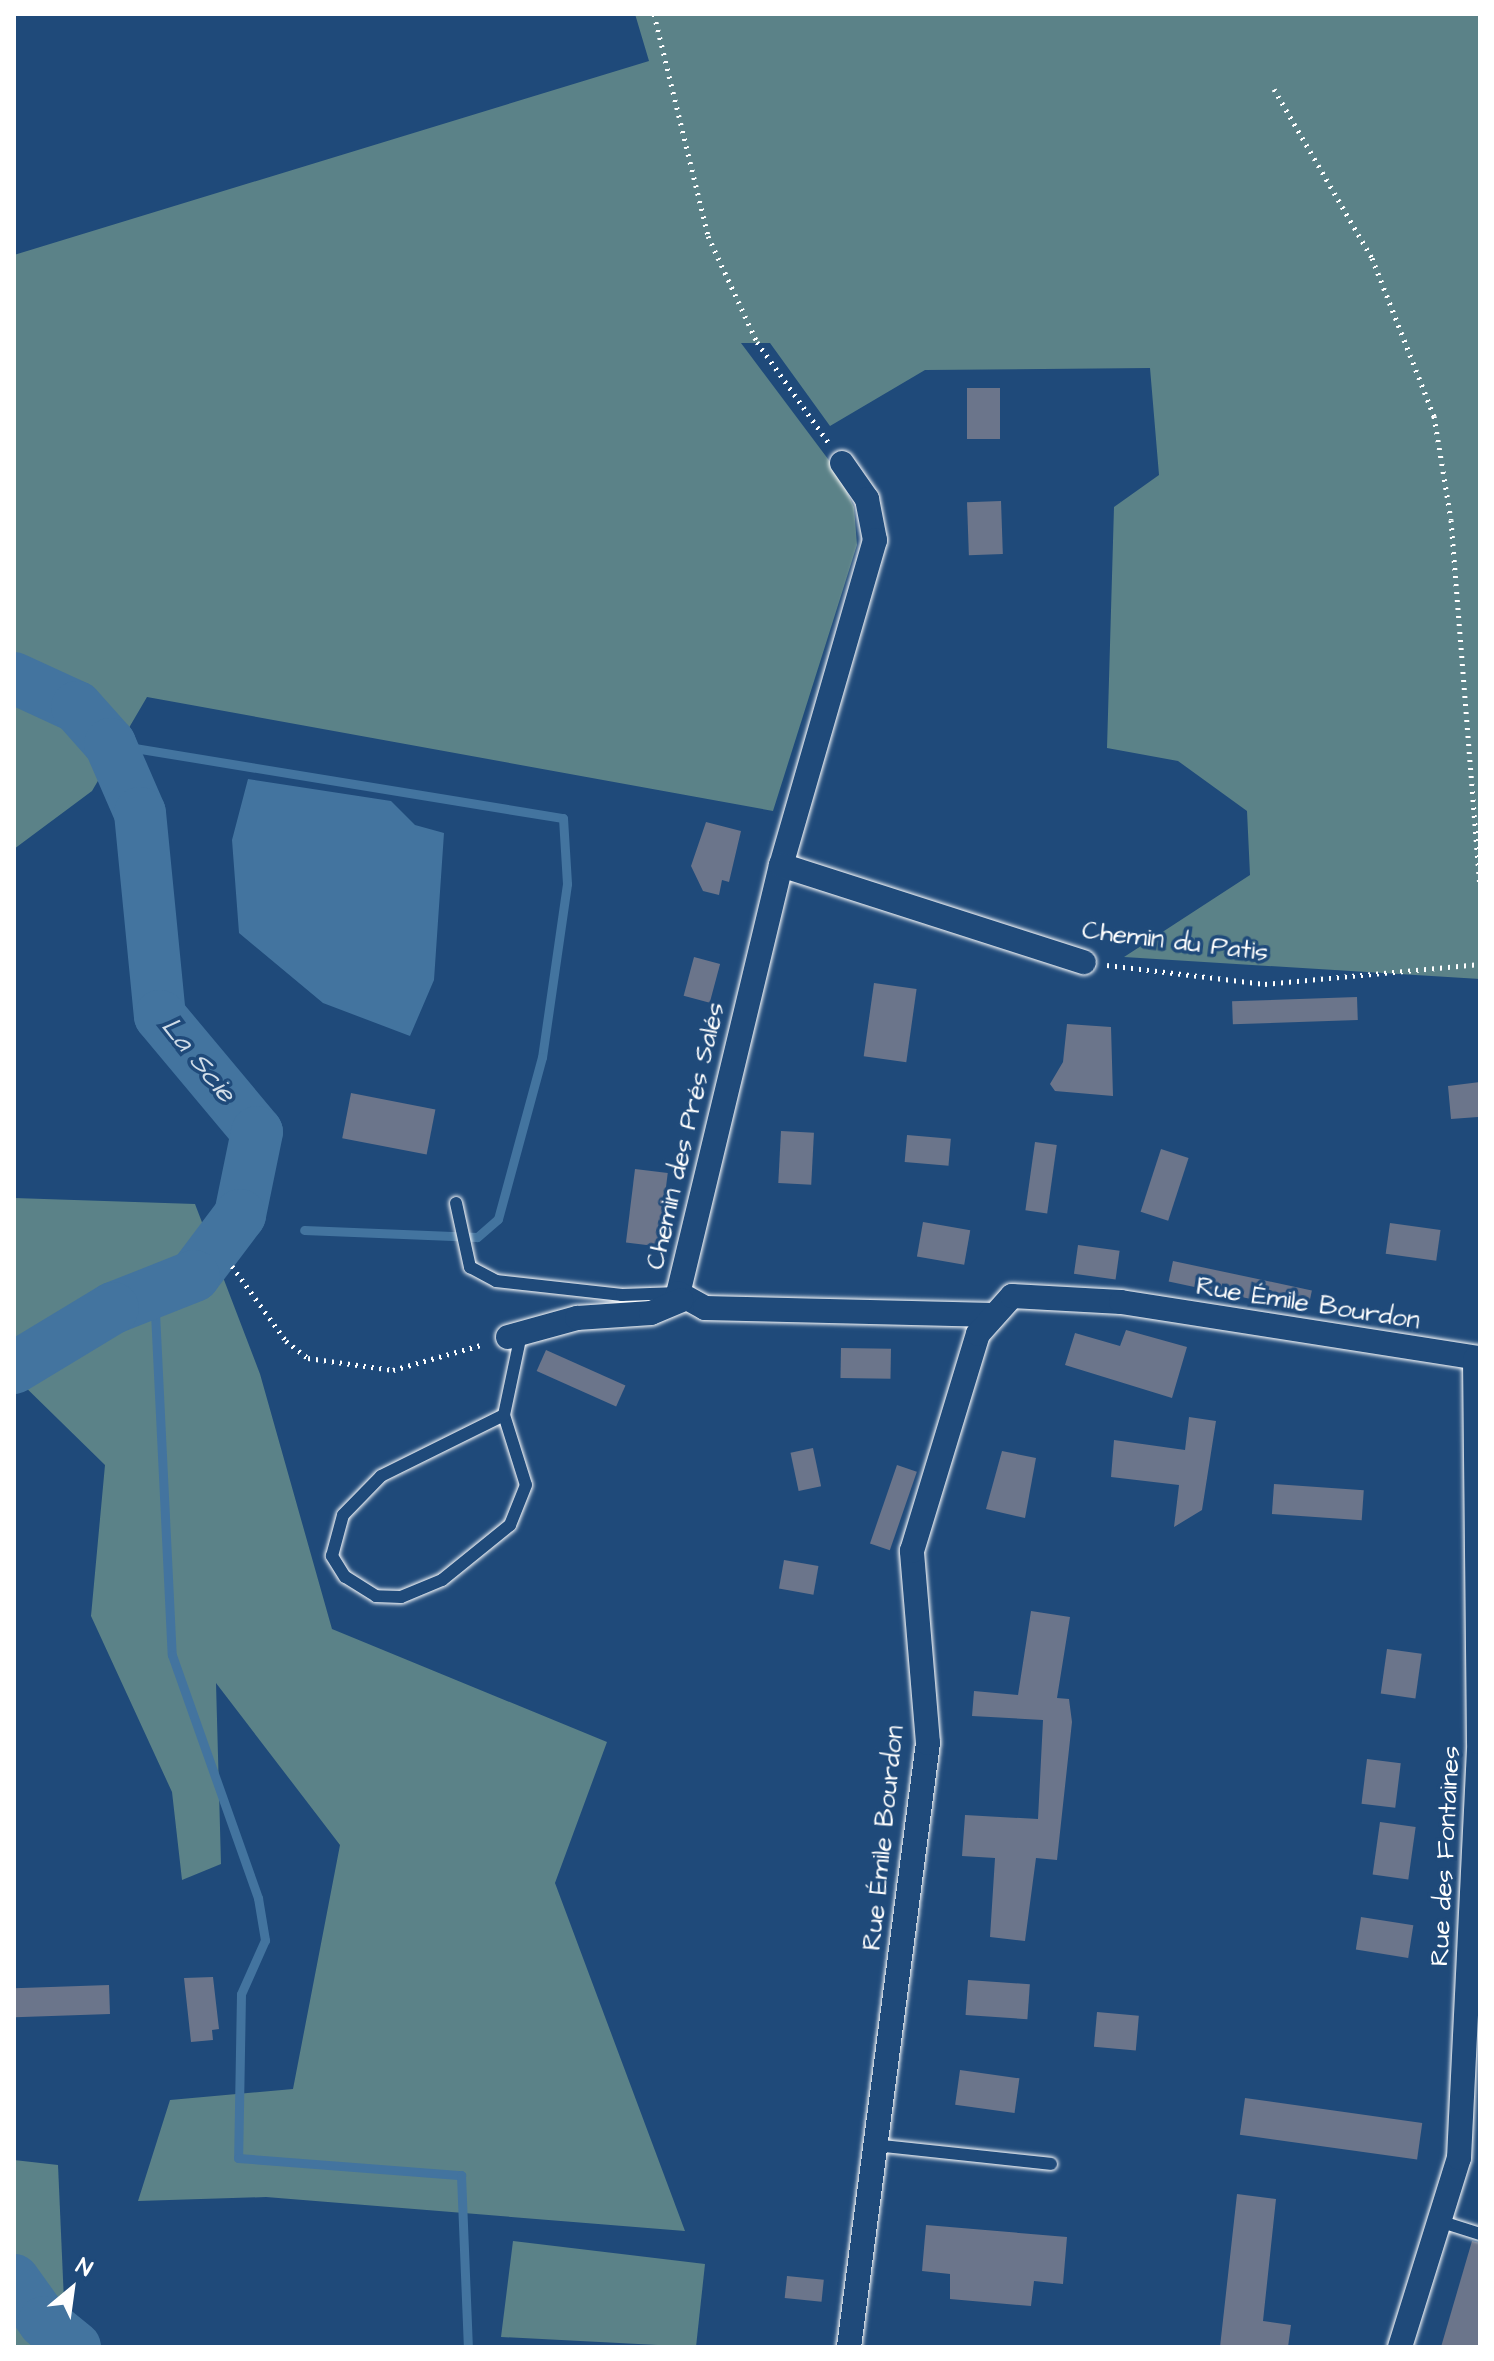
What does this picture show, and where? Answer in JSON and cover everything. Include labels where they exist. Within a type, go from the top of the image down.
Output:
[{"type":"street","name":"Chemin des Prés Salés","points":[[842,463],[867,499],[875,540],[781,865],[680,1296],[705,1308],[994,1315]]},
{"type":"street","name":"Chemin du Patis","points":[[781,865],[1084,962]]},
{"type":"street","points":[[514,1336],[577,1318],[651,1313],[680,1296]]},
{"type":"street","name":"Rue Émile Bourdon","points":[[849,2347],[928,1743],[912,1551],[978,1334],[1012,1296],[1121,1302],[1478,1358]]},
{"type":"street","name":"Rue des Fontaines","points":[[1400,2347],[1459,2158],[1479,1757],[1478,1358]]},
{"type":"lane","points":[[456,1203],[470,1267],[496,1281],[622,1295],[680,1296]]},
{"type":"lane","points":[[504,1415],[381,1476],[360,1495],[333,1533],[332,1556],[345,1577],[376,1596],[401,1597],[442,1580],[510,1525],[526,1485],[504,1415],[514,1336]]},
{"type":"lane","points":[[874,2145],[1051,2164]]},
{"type":"lane","points":[[1439,2221],[1480,2234]]},
{"type":"path","points":[[654,14],[708,236],[757,342],[842,463]]},
{"type":"path","points":[[1274,89],[1372,258],[1434,416],[1451,520],[1480,885]]},
{"type":"path","name":"Chemin du Patis","points":[[1084,962],[1265,984],[1480,964]]},
{"type":"path","points":[[232,1266],[286,1341],[322,1362],[393,1370],[514,1336]]},
{"type":"green space","points":[[635,14],[1480,14],[1480,979],[1124,957],[1250,875],[1247,811],[1178,761],[1107,748],[1114,507],[1159,475],[1150,368],[925,370],[830,426],[770,343],[741,343],[837,471],[854,507],[857,545],[773,811],[147,697],[92,791],[14,849],[14,255],[649,61]]},
{"type":"green space","points":[[14,1198],[195,1204],[260,1374],[332,1629],[607,1742],[555,1883],[685,2231],[266,2197],[138,2201],[170,2100],[293,2089],[340,1845],[216,1683],[221,1864],[182,1880],[172,1792],[91,1616],[105,1465],[14,1376]]},
{"type":"green space","points":[[14,2160],[58,2165],[66,2347],[14,2347]]},
{"type":"green space","points":[[513,2241],[705,2264],[696,2347],[501,2337]]},
{"type":"water","points":[[248,779],[391,801],[415,825],[444,833],[434,980],[410,1036],[323,1003],[239,933],[232,840]]},
{"type":"building","points":[[967,388],[1000,388],[1000,439],[967,439]]},
{"type":"building","points":[[1001,501],[1003,554],[969,555],[967,502]]},
{"type":"building","points":[[706,822],[741,831],[729,882],[722,880],[719,895],[703,891],[691,866]]},
{"type":"building","points":[[694,957],[720,964],[710,1003],[684,996]]},
{"type":"building","points":[[874,983],[917,989],[906,1062],[864,1056]]},
{"type":"building","points":[[1357,997],[1358,1020],[1233,1024],[1232,1001]]},
{"type":"building","points":[[1067,1024],[1111,1027],[1113,1096],[1055,1091],[1050,1084],[1063,1062]]},
{"type":"building","points":[[1480,1082],[1478,1117],[1451,1119],[1448,1086]]},
{"type":"building","points":[[351,1093],[435,1109],[427,1155],[342,1138]]},
{"type":"building","points":[[781,1131],[814,1133],[811,1185],[778,1183]]},
{"type":"building","points":[[907,1135],[951,1139],[948,1166],[905,1162]]},
{"type":"building","points":[[1035,1142],[1057,1145],[1047,1213],[1025,1210]]},
{"type":"building","points":[[1161,1149],[1189,1158],[1168,1221],[1141,1212]]},
{"type":"building","points":[[635,1169],[668,1173],[659,1246],[626,1242]]},
{"type":"building","points":[[923,1222],[970,1230],[964,1265],[917,1256]]},
{"type":"building","points":[[1390,1223],[1441,1230],[1436,1261],[1386,1254]]},
{"type":"building","points":[[1078,1245],[1120,1251],[1116,1280],[1074,1274]]},
{"type":"building","points":[[1173,1261],[1312,1291],[1308,1311],[1169,1282]]},
{"type":"building","points":[[1126,1330],[1187,1347],[1172,1398],[1065,1365],[1075,1333],[1120,1346]]},
{"type":"building","points":[[841,1348],[891,1349],[890,1379],[840,1378]]},
{"type":"building","points":[[546,1350],[625,1385],[616,1406],[537,1371]]},
{"type":"building","points":[[1189,1417],[1216,1421],[1202,1510],[1174,1527],[1179,1485],[1111,1477],[1114,1440],[1185,1450]]},
{"type":"building","points":[[813,1448],[821,1486],[799,1491],[791,1453]]},
{"type":"building","points":[[1002,1451],[1036,1458],[1025,1518],[986,1509]]},
{"type":"building","points":[[897,1465],[917,1472],[890,1550],[870,1543]]},
{"type":"building","points":[[1274,1484],[1364,1490],[1362,1520],[1272,1514]]},
{"type":"building","points":[[784,1560],[818,1566],[813,1595],[779,1589]]},
{"type":"building","points":[[1031,1611],[1070,1617],[1057,1698],[1069,1699],[1072,1722],[1057,1860],[1036,1858],[1025,1941],[990,1937],[995,1858],[962,1856],[965,1815],[1038,1819],[1043,1720],[972,1716],[974,1691],[1018,1695]]},
{"type":"building","points":[[1387,1649],[1422,1654],[1415,1698],[1381,1694]]},
{"type":"building","points":[[1367,1759],[1401,1763],[1395,1808],[1362,1804]]},
{"type":"building","points":[[1380,1822],[1416,1827],[1408,1879],[1373,1874]]},
{"type":"building","points":[[1361,1917],[1413,1925],[1408,1958],[1356,1950]]},
{"type":"building","points":[[213,1977],[219,2029],[212,2030],[213,2040],[191,2042],[184,1978]]},
{"type":"building","points":[[968,1980],[1030,1984],[1027,2019],[966,2015]]},
{"type":"building","points":[[109,1985],[110,2014],[15,2017],[14,1988]]},
{"type":"building","points":[[1097,2012],[1139,2016],[1136,2051],[1094,2047]]},
{"type":"building","points":[[960,2070],[1019,2078],[1015,2113],[955,2105]]},
{"type":"building","points":[[1245,2098],[1422,2123],[1417,2160],[1240,2135]]},
{"type":"building","points":[[1237,2194],[1276,2199],[1263,2321],[1291,2325],[1288,2347],[1220,2347]]},
{"type":"building","points":[[926,2225],[1067,2237],[1063,2284],[1034,2281],[1031,2306],[950,2299],[950,2274],[922,2271]]},
{"type":"building","points":[[1472,2241],[1480,2243],[1480,2347],[1441,2347]]},
{"type":"building","points":[[787,2276],[824,2280],[821,2302],[785,2298]]},
{"type":"waterway","name":"La Scie","points":[[14,678],[77,707],[110,744],[140,813],[160,1016],[257,1132],[240,1215],[194,1276],[113,1308],[14,1368]]},
{"type":"waterway","points":[[110,744],[563,818],[567,884],[542,1057],[498,1219],[477,1237],[304,1230]]},
{"type":"waterway","points":[[154,1292],[172,1655],[258,1898],[265,1940],[241,1994],[238,2158],[461,2175],[468,2347]]},
{"type":"waterway","name":"La Scie","points":[[14,2280],[44,2322],[75,2347]]}]
